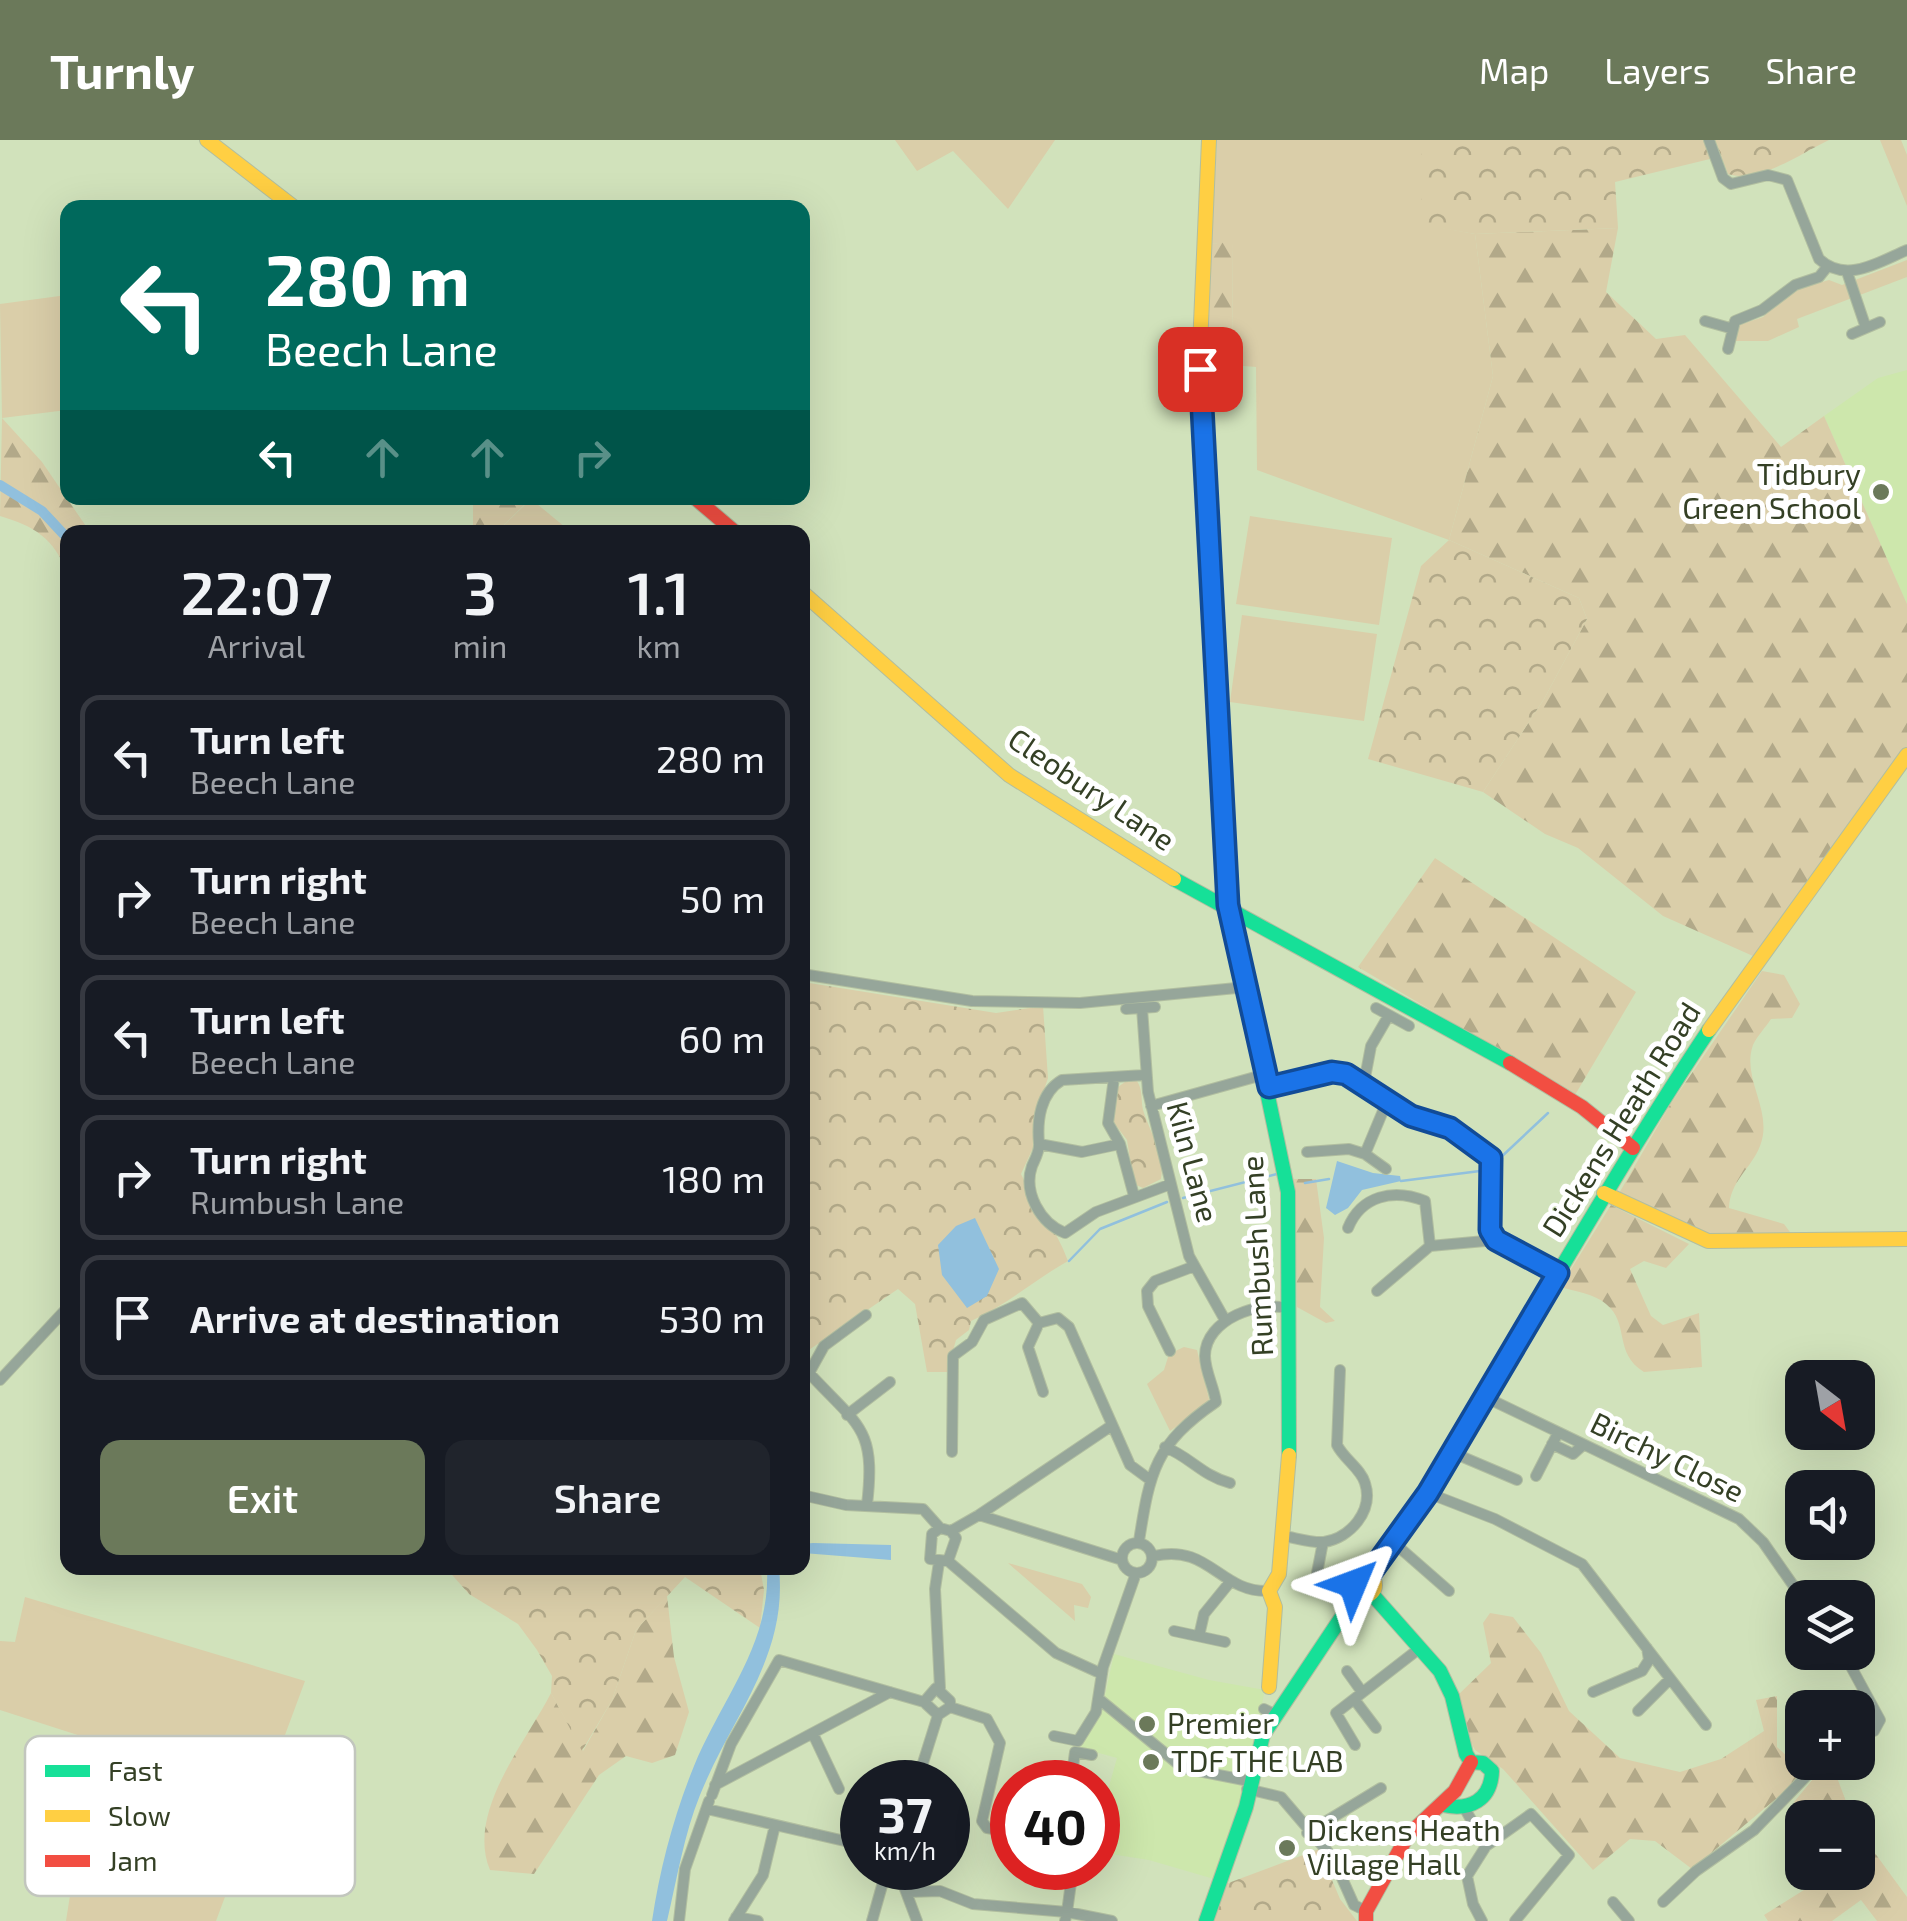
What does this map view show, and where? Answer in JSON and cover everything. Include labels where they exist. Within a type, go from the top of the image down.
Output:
[{"type":"street","points":[[207,140],[285,200]]},
{"type":"street","name":"Rumbush Lane","points":[[1209,140],[1200,369],[1228,905],[1268,1080],[1288,1192],[1292,1419],[1280,1574],[1269,1591],[1275,1608],[1269,1687]]},
{"type":"street","points":[[1710,140],[1723,178],[1732,184],[1768,175],[1787,180],[1819,259],[1828,266],[1847,272],[1907,250]]},
{"type":"street","points":[[1728,349],[1730,328],[1741,316],[1768,307],[1796,285],[1820,277],[1828,266]]},
{"type":"street","points":[[1847,272],[1866,328]]},
{"type":"street","points":[[1705,321],[1730,328]]},
{"type":"street","points":[[1852,334],[1880,322]]},
{"type":"street","points":[[703,505],[728,525]]},
{"type":"street","name":"Cleobury Lane","points":[[810,599],[1009,775],[1180,883],[1228,905],[1534,1078],[1582,1107],[1634,1148]]},
{"type":"street","name":"Dickens Heath Road","points":[[1364,1594],[1354,1581],[1362,1574],[1369,1575],[1428,1493],[1604,1192],[1755,965],[1907,755]]},
{"type":"street","points":[[810,975],[1004,1002],[1080,1003],[1246,987]]},
{"type":"street","points":[[1126,1009],[1155,1006]]},
{"type":"street","name":"Kiln Lane","points":[[1142,1008],[1145,1075],[1192,1267],[1225,1320]]},
{"type":"street","points":[[1376,1008],[1409,1026]]},
{"type":"street","points":[[1364,1083],[1371,1046],[1388,1015]]},
{"type":"street","points":[[1151,1106],[1268,1080],[1332,1072],[1364,1083],[1411,1116],[1450,1128],[1492,1163],[1490,1230],[1496,1240],[1558,1273]]},
{"type":"street","points":[[1145,1075],[1062,1080],[1052,1086],[1036,1129],[1040,1144],[1028,1184],[1035,1205],[1058,1231],[1071,1231],[1096,1212],[1171,1184]]},
{"type":"street","points":[[1114,1078],[1108,1123],[1120,1144],[1134,1196]]},
{"type":"street","points":[[1364,1154],[1388,1099]]},
{"type":"street","points":[[1040,1144],[1082,1152],[1120,1144]]},
{"type":"street","points":[[1321,1164],[1324,1148]]},
{"type":"street","points":[[1308,1152],[1324,1148],[1364,1154],[1386,1169]]},
{"type":"street","points":[[1604,1192],[1708,1241],[1907,1239]]},
{"type":"street","points":[[1348,1228],[1363,1202],[1390,1196],[1418,1198],[1425,1201],[1430,1246]]},
{"type":"street","points":[[1377,1291],[1430,1246],[1496,1240]]},
{"type":"street","points":[[1170,1351],[1146,1300],[1147,1290],[1153,1276],[1192,1267]]},
{"type":"street","points":[[952,1452],[955,1353],[972,1342],[984,1320],[1022,1303],[1040,1323]]},
{"type":"street","points":[[1119,1558],[1139,1541],[1148,1479],[1164,1447],[1182,1425],[1220,1397],[1205,1358],[1212,1336],[1225,1320],[1267,1308],[1290,1310]]},
{"type":"street","points":[[810,1368],[824,1346],[866,1315]]},
{"type":"street","points":[[0,1380],[60,1316]]},
{"type":"street","points":[[1043,1392],[1028,1347],[1040,1323],[1058,1318],[1069,1327],[1130,1465],[1148,1479]]},
{"type":"street","points":[[1284,1536],[1323,1542],[1353,1528],[1367,1491],[1364,1478],[1337,1445],[1340,1374],[1327,1372]]},
{"type":"street","points":[[810,1378],[869,1441],[872,1464],[867,1505]]},
{"type":"street","points":[[847,1414],[890,1382]]},
{"type":"street","name":"Birchy Close","points":[[1483,1396],[1555,1438],[1583,1445],[1739,1519],[1763,1542],[1789,1580]]},
{"type":"street","points":[[1102,1674],[1056,1654],[943,1561],[926,1554],[932,1534],[979,1515],[1111,1426]]},
{"type":"street","points":[[1536,1476],[1555,1438]]},
{"type":"street","points":[[1164,1447],[1188,1456],[1207,1477],[1230,1483]]},
{"type":"street","points":[[1451,1452],[1516,1480]]},
{"type":"street","points":[[1428,1493],[1495,1519],[1582,1564],[1706,1725]]},
{"type":"street","points":[[810,1496],[923,1509],[956,1538],[943,1561],[935,1589],[940,1688],[950,1707],[987,1719],[1000,1743],[996,1760]]},
{"type":"street","points":[[979,1515],[1119,1558],[1135,1576]]},
{"type":"street","points":[[1139,1541],[1154,1556]]},
{"type":"street","points":[[1316,1578],[1323,1542]]},
{"type":"street","points":[[1392,1542],[1449,1591]]},
{"type":"street","points":[[1054,1736],[1078,1741],[1099,1699],[1102,1674],[1135,1576],[1154,1556],[1182,1552],[1197,1557],[1230,1582],[1252,1592],[1269,1591]]},
{"type":"street","points":[[1199,1636],[1204,1614],[1230,1582]]},
{"type":"street","points":[[1099,1699],[1183,1768],[1248,1785],[1281,1797],[1307,1833],[1332,1858],[1354,1905],[1366,1916],[1415,1826],[1443,1806],[1466,1782],[1471,1762],[1459,1742],[1448,1682],[1420,1648],[1364,1594],[1269,1712],[1257,1748],[1248,1785],[1246,1806],[1222,1865],[1206,1921]]},
{"type":"street","points":[[1174,1631],[1225,1642]]},
{"type":"street","points":[[1593,1692],[1642,1671],[1649,1660],[1647,1646]]},
{"type":"street","points":[[1355,1745],[1336,1713],[1420,1648]]},
{"type":"street","points":[[678,1921],[684,1870],[711,1797],[732,1744],[779,1660],[924,1702],[938,1715]]},
{"type":"street","points":[[1347,1672],[1376,1728]]},
{"type":"street","points":[[1638,1710],[1670,1678]]},
{"type":"street","points":[[924,1702],[940,1688]]},
{"type":"street","points":[[711,1797],[890,1692]]},
{"type":"street","points":[[924,1760],[938,1715],[950,1707]]},
{"type":"street","points":[[814,1736],[840,1788]]},
{"type":"street","points":[[1074,1760],[1075,1752],[1092,1755]]},
{"type":"street","points":[[1443,1806],[1465,1809],[1479,1802],[1493,1782],[1492,1770],[1483,1763],[1471,1762]]},
{"type":"street","points":[[1664,1902],[1754,1830],[1803,1780]]},
{"type":"street","points":[[990,1786],[982,1821],[990,1829]]},
{"type":"street","points":[[1307,1833],[1381,1788]]},
{"type":"street","points":[[711,1797],[775,1825],[840,1839]]},
{"type":"street","points":[[1353,1802],[1362,1815]]},
{"type":"street","points":[[1465,1809],[1486,1846]]},
{"type":"street","points":[[1482,1921],[1472,1904],[1467,1876],[1486,1846],[1531,1814],[1549,1828],[1569,1855],[1515,1921]]},
{"type":"street","points":[[758,1921],[735,1919],[762,1876],[775,1825]]},
{"type":"street","points":[[872,1921],[881,1890]]},
{"type":"street","points":[[1066,1916],[1070,1890]]},
{"type":"street","points":[[917,1921],[907,1892],[940,1891],[973,1904],[1066,1916],[1106,1916],[1112,1921]]},
{"type":"street","points":[[1614,1902],[1623,1919]]},
{"type":"shaded area","name":"Tidbury Green School","points":[[1907,370],[1907,604],[1824,416],[1878,378]]},
{"type":"shaded area","points":[[1114,1654],[1209,1680],[1265,1690],[1243,1791],[1214,1879],[1120,1855],[1120,1760],[1081,1748],[1084,1732],[1102,1709]]},
{"type":"green space","points":[[895,140],[1055,140],[1008,209],[953,151],[917,171]]},
{"type":"green space","points":[[1217,140],[1421,140],[1421,224],[1475,234],[1493,376],[1449,540],[1257,470],[1256,367],[1232,365],[1233,242],[1211,244]]},
{"type":"green space","points":[[1421,140],[1705,140],[1710,159],[1615,182],[1618,228],[1475,234],[1421,225]]},
{"type":"green space","points":[[1715,140],[1829,140],[1780,166],[1740,176],[1728,174]]},
{"type":"green space","points":[[1880,140],[1901,140],[1907,155],[1907,206]]},
{"type":"green space","points":[[1618,228],[1606,292],[1656,339],[1685,335],[1781,447],[1824,416],[1907,604],[1907,752],[1753,956],[1663,916],[1578,848],[1545,834],[1483,792],[1544,699],[1587,619],[1579,598],[1449,540],[1493,376],[1475,234]]},
{"type":"green space","points":[[1233,241],[1232,365],[1206,368],[1211,244]]},
{"type":"green space","points":[[1907,260],[1907,277],[1797,319],[1799,327],[1768,341],[1732,341],[1733,327],[1763,317],[1788,292],[1829,280],[1842,285]]},
{"type":"green space","points":[[60,296],[60,411],[2,418],[0,304]]},
{"type":"green space","points":[[2,418],[60,488],[60,505],[71,505],[85,525],[60,525],[60,558],[41,535],[0,516]]},
{"type":"green space","points":[[473,505],[524,505],[504,525],[473,525]]},
{"type":"green space","points":[[525,505],[538,505],[563,525],[504,525]]},
{"type":"green space","points":[[1250,516],[1392,538],[1379,625],[1236,604]]},
{"type":"green space","points":[[1449,540],[1579,598],[1587,619],[1544,699],[1483,792],[1368,759],[1421,566]]},
{"type":"green space","points":[[1242,615],[1377,634],[1364,721],[1230,702]]},
{"type":"green space","points":[[1435,858],[1636,992],[1575,1095],[1358,967]]},
{"type":"green space","points":[[1762,971],[1784,975],[1800,1004],[1792,1018],[1771,1019],[1753,1045],[1751,1070],[1763,1133],[1756,1154],[1733,1190],[1729,1208],[1784,1224],[1793,1236],[1704,1237],[1618,1195],[1670,1105]]},
{"type":"green space","points":[[810,983],[996,1013],[1043,1006],[1048,1078],[1033,1123],[1033,1148],[1021,1174],[1068,1261],[971,1321],[969,1330],[956,1340],[947,1372],[927,1372],[915,1304],[898,1289],[810,1349]]},
{"type":"green space","points":[[1129,1079],[1139,1085],[1161,1162],[1161,1179],[1143,1188],[1134,1184],[1127,1140],[1111,1119],[1118,1087]]},
{"type":"green space","points":[[1294,1179],[1316,1179],[1324,1238],[1320,1307],[1335,1321],[1326,1323],[1297,1307]]},
{"type":"green space","points":[[1611,1205],[1689,1244],[1666,1268],[1644,1261],[1630,1269],[1651,1316],[1663,1325],[1699,1313],[1702,1367],[1644,1372],[1628,1356],[1618,1320],[1606,1304],[1560,1287]]},
{"type":"green space","points":[[1184,1347],[1197,1350],[1210,1403],[1170,1431],[1147,1384],[1164,1370],[1169,1354]]},
{"type":"green space","points":[[1008,1563],[1082,1584],[1091,1597],[1088,1608],[1074,1605],[1075,1621]]},
{"type":"green space","points":[[452,1575],[761,1575],[764,1590],[760,1628],[685,1577],[636,1630],[612,1700],[582,1751],[551,1693],[552,1676],[537,1650],[518,1624],[469,1594]]},
{"type":"green space","points":[[667,1596],[674,1657],[689,1712],[675,1755],[652,1763],[626,1756],[599,1775],[534,1874],[490,1870],[485,1848],[492,1802],[551,1693],[583,1751],[612,1700],[636,1630]]},
{"type":"green space","points":[[25,1597],[305,1681],[285,1736],[81,1736],[0,1710],[0,1641],[15,1642]]},
{"type":"green space","points":[[1490,1613],[1513,1617],[1541,1653],[1569,1711],[1620,1758],[1680,1772],[1721,1759],[1764,1731],[1756,1700],[1777,1696],[1777,1747],[1785,1754],[1785,1780],[1794,1780],[1692,1869],[1655,1841],[1630,1839],[1593,1870],[1503,1769],[1475,1750],[1461,1723],[1456,1697],[1491,1663],[1483,1623]]},
{"type":"green space","points":[[1812,1780],[1838,1780],[1846,1800],[1796,1800]]},
{"type":"green space","points":[[1319,1849],[1340,1899],[1357,1921],[1212,1921],[1223,1885]]},
{"type":"green space","points":[[1875,1853],[1907,1897],[1907,1921],[1877,1921],[1861,1900],[1832,1921],[1768,1921],[1764,1915],[1804,1890],[1875,1890]]},
{"type":"green space","points":[[70,1896],[225,1896],[216,1921],[66,1921]]},
{"type":"water","points":[[1337,1161],[1373,1173],[1400,1176],[1401,1181],[1362,1190],[1348,1208],[1335,1215],[1326,1208]]},
{"type":"water","points":[[975,1218],[999,1269],[987,1296],[967,1308],[942,1275],[938,1245],[956,1226]]},
{"type":"water","points":[[810,1543],[891,1545],[891,1560],[810,1554]]},
{"type":"water","points":[[767,1575],[779,1575],[780,1600],[766,1658],[694,1810],[667,1921],[652,1921],[668,1842],[687,1785],[753,1646],[766,1596]]},
{"type":"waterway","points":[[0,485],[42,511],[60,530]]},
{"type":"waterway","points":[[1498,1160],[1548,1113]]},
{"type":"waterway","points":[[1401,1181],[1480,1171]]},
{"type":"waterway","points":[[1183,1198],[1277,1174]]},
{"type":"waterway","points":[[1305,1183],[1329,1179]]},
{"type":"waterway","points":[[1069,1261],[1100,1229],[1167,1202]]},
{"type":"traffic: fast","points":[[1220,760],[1228,905],[1288,1192],[1289,1455]]},
{"type":"traffic: fast","points":[[1174,879],[1510,1063]]},
{"type":"traffic: fast","points":[[1369,1575],[1457,1441],[1709,1030]]},
{"type":"traffic: fast","points":[[1371,1593],[1440,1671],[1452,1696],[1466,1754],[1471,1762],[1483,1763],[1492,1771],[1488,1789],[1477,1801],[1462,1806],[1443,1805]]},
{"type":"traffic: fast","points":[[1206,1921],[1246,1807],[1263,1735],[1357,1594]]},
{"type":"traffic: slow","points":[[207,140],[285,200]]},
{"type":"traffic: slow","points":[[1209,140],[1199,369],[1220,760]]},
{"type":"traffic: slow","points":[[810,599],[1009,775],[1174,879]]},
{"type":"traffic: slow","points":[[1709,1030],[1907,755]]},
{"type":"traffic: slow","points":[[1604,1193],[1708,1241],[1907,1239]]},
{"type":"traffic: slow","points":[[1269,1687],[1275,1607],[1269,1591],[1279,1574],[1289,1455]]},
{"type":"traffic: slow","points":[[1364,1574],[1372,1577],[1375,1585],[1372,1593],[1364,1596],[1356,1593],[1353,1585],[1356,1577],[1364,1574]]},
{"type":"traffic: jam","points":[[703,505],[727,525]]},
{"type":"traffic: jam","points":[[1510,1063],[1582,1107],[1633,1148]]},
{"type":"traffic: jam","points":[[1366,1921],[1366,1911],[1408,1835],[1455,1791],[1471,1762]]},
{"type":"place","name":"Tidbury Green School","points":[[1881,492]]},
{"type":"place","name":"Premier","points":[[1147,1724]]},
{"type":"place","name":"TDF THE LAB","points":[[1151,1762]]},
{"type":"place","name":"Dickens Heath Village Hall","points":[[1287,1848]]},
{"type":"route","points":[[1200,369],[1228,905],[1269,1087],[1332,1072],[1346,1074],[1411,1116],[1457,1132],[1491,1158],[1490,1230],[1496,1240],[1558,1273],[1428,1493],[1369,1575],[1358,1576],[1353,1584]]}]
